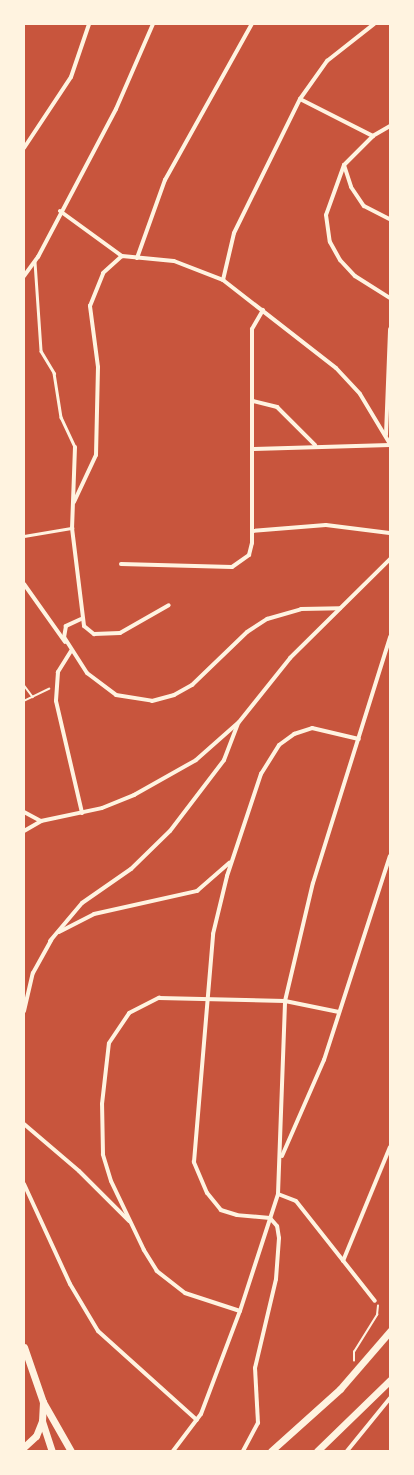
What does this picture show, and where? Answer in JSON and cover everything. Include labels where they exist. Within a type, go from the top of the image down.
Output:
[{"type":"main road","points":[[271,1451],[358,1369],[390,1331]]},
{"type":"main road","points":[[24,1348],[43,1402],[71,1451]]},
{"type":"main road","points":[[317,1451],[390,1380]]},
{"type":"main road","points":[[24,1447],[36,1436],[42,1421],[43,1402]]},
{"type":"main road","points":[[42,1421],[52,1451]]},
{"type":"street","points":[[24,148],[71,77],[89,24]]},
{"type":"street","points":[[24,276],[35,262],[60,211],[116,110],[153,24]]},
{"type":"street","points":[[137,258],[165,180],[252,24]]},
{"type":"street","points":[[223,280],[234,233],[300,99],[328,61],[374,24]]},
{"type":"street","points":[[300,99],[372,136]]},
{"type":"street","points":[[390,126],[372,136],[344,165],[326,216],[330,242],[346,268],[390,298]]},
{"type":"street","points":[[344,165],[351,187],[364,206],[390,219]]},
{"type":"street","points":[[60,211],[122,256],[174,261],[223,280],[336,368],[386,435],[390,444],[315,445],[252,449]]},
{"type":"street","points":[[73,504],[96,455],[98,367],[90,306],[103,272],[122,256]]},
{"type":"street","points":[[121,564],[236,566],[249,555],[252,532],[252,329],[263,310]]},
{"type":"street","points":[[386,435],[390,330]]},
{"type":"street","points":[[253,401],[277,407],[315,445]]},
{"type":"street","points":[[75,447],[72,528],[81,618],[94,634],[111,635],[130,628],[169,605]]},
{"type":"street","points":[[252,532],[326,525],[390,533]]},
{"type":"street","points":[[24,831],[41,821],[82,813],[134,795],[171,776],[196,760],[239,722],[279,669],[390,559]]},
{"type":"street","points":[[24,584],[30,596],[71,651],[106,689],[140,700],[158,700],[192,684],[247,632],[268,619],[301,609],[340,608]]},
{"type":"street","points":[[24,598],[30,596]]},
{"type":"street","points":[[65,642],[66,626],[81,618]]},
{"type":"street","points":[[173,1451],[180,1444],[197,1420],[240,1311],[278,1194],[281,1158],[285,1001],[312,883],[359,740],[390,636]]},
{"type":"street","points":[[71,651],[63,658],[55,687],[69,767],[82,813]]},
{"type":"street","points":[[24,1011],[33,973],[50,941],[82,902],[144,858],[181,818],[224,760],[239,722]]},
{"type":"street","points":[[243,1451],[258,1423],[254,1368],[278,1265],[277,1226],[270,1218],[221,1210],[196,1171],[194,1138],[213,934],[234,856],[261,774],[279,745],[294,734],[312,728],[359,740]]},
{"type":"street","points":[[24,812],[41,821]]},
{"type":"street","points":[[50,941],[80,918],[197,891],[220,874],[234,856]]},
{"type":"street","points":[[281,1158],[313,1087],[390,856]]},
{"type":"street","points":[[240,1311],[201,1300],[166,1280],[150,1261],[111,1181],[101,1141],[109,1043],[121,1021],[138,1005],[172,997],[285,1001],[339,1012]]},
{"type":"street","points":[[24,1124],[79,1171],[132,1224]]},
{"type":"street","points":[[343,1262],[390,1147]]},
{"type":"street","points":[[24,1184],[64,1273],[98,1331],[197,1420]]},
{"type":"street","points":[[278,1194],[296,1201],[375,1301]]},
{"type":"street","points":[[347,1451],[390,1398]]},
{"type":"street","points":[[177,1451],[180,1444]]},
{"type":"lane","points":[[35,262],[40,345],[54,373],[61,417],[75,447]]},
{"type":"lane","points":[[24,536],[72,528]]},
{"type":"path","points":[[24,684],[33,697]]},
{"type":"path","points":[[24,701],[55,687]]},
{"type":"path","points":[[358,1369],[354,1352],[377,1315],[375,1301]]}]
